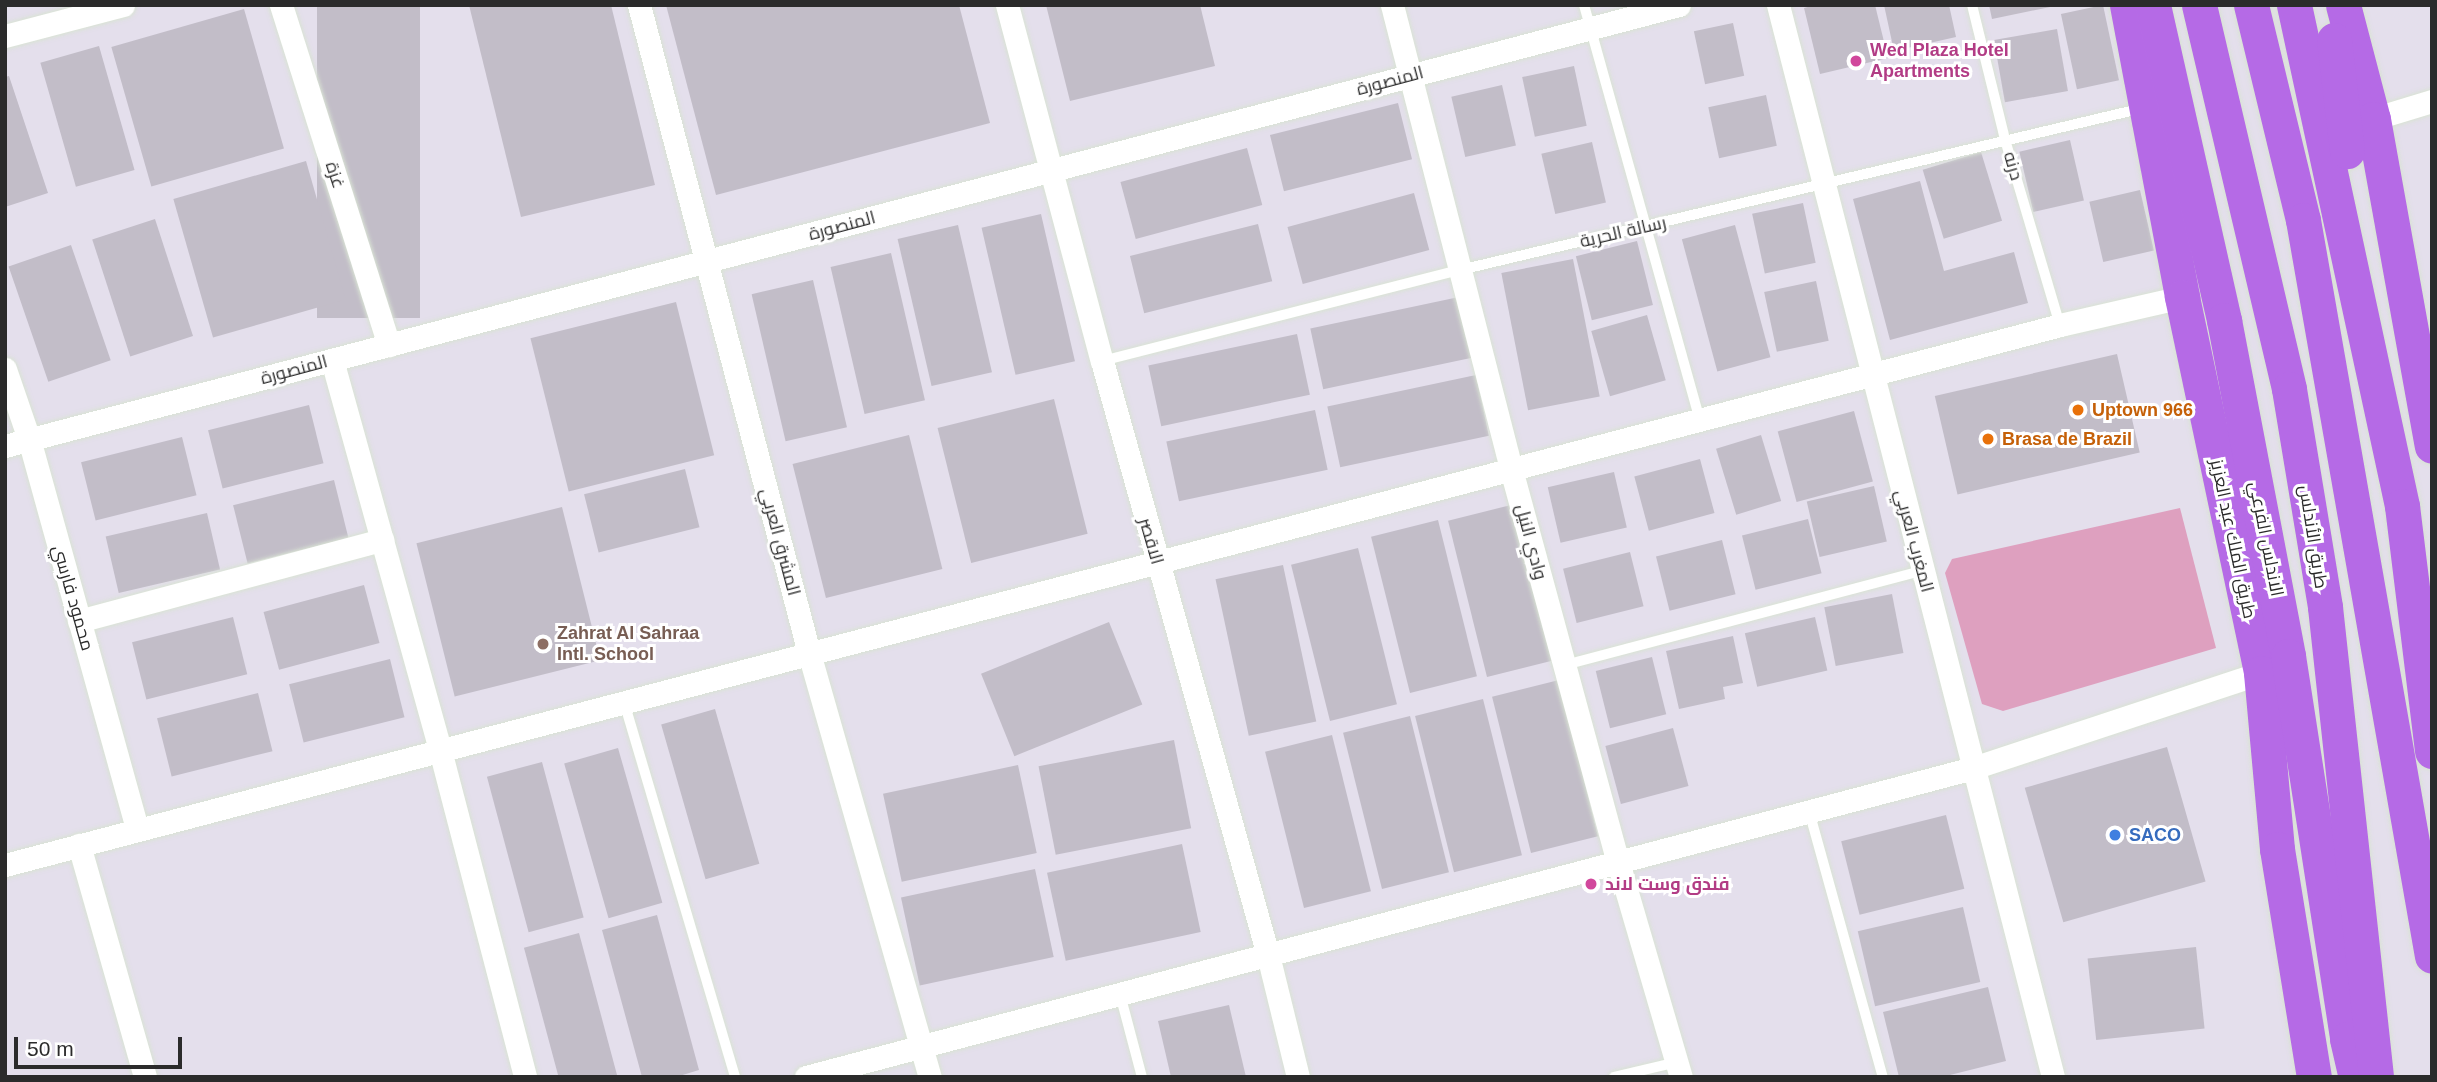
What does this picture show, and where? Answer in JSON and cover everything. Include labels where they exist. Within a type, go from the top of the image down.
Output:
[{"type":"main road","name":"طريق الأندلس","points":[[2199,5],[2289,389],[2325,607],[2376,1077]]},
{"type":"main road","points":[[2251,5],[2303,219],[2432,956]]},
{"type":"main road","points":[[2294,5],[2402,506],[2432,751]]},
{"type":"main road","points":[[2329,5],[2351,176],[2356,291]]},
{"type":"main road","points":[[2343,5],[2374,119],[2426,373],[2432,446]]},
{"type":"main road","name":"طريق الملك عبد العزيز","points":[[2137,12],[2145,107],[2261,673],[2277,849],[2314,1077]]},
{"type":"main road","name":"الاندلس الفرعي","points":[[2137,12],[2224,320],[2288,656],[2347,1039],[2356,1077]]},
{"type":"street","points":[[5,36],[122,5]]},
{"type":"street","name":"غزة","points":[[281,5],[389,345]]},
{"type":"street","name":"المشرق العربي","points":[[639,5],[809,653],[930,1077]]},
{"type":"street","name":"الاقصر","points":[[1007,5],[1101,361],[1268,955],[1298,1077]]},
{"type":"street","name":"وادي النيل","points":[[1392,5],[1511,469],[1618,862],[1679,1069]]},
{"type":"street","name":"المنصورة","points":[[5,446],[1679,5]]},
{"type":"street","name":"المغرب العربي","points":[[1778,5],[2053,1077]]},
{"type":"street","points":[[2374,119],[2432,101]]},
{"type":"street","points":[[5,865],[2060,325],[2182,297]]},
{"type":"street","points":[[332,360],[440,750],[525,1077]]},
{"type":"street","name":"محمود فارسي","points":[[5,369],[29,439],[137,829]]},
{"type":"street","points":[[79,621],[382,540]]},
{"type":"street","points":[[806,1077],[1973,768],[2261,673]]},
{"type":"street","points":[[79,845],[145,1077]]},
{"type":"lane","points":[[1584,5],[1700,420]]},
{"type":"lane","name":"درنه","points":[[1972,5],[2006,143],[2060,325]]},
{"type":"lane","name":"رسالة الحرية","points":[[1101,361],[1460,270],[2006,143],[2145,107]]},
{"type":"lane","points":[[1565,665],[1922,571]]},
{"type":"lane","points":[[624,702],[735,1077]]},
{"type":"lane","points":[[1809,811],[1883,1077]]},
{"type":"lane","points":[[1120,994],[1142,1077]]},
{"type":"lane","points":[[1614,1077],[1679,1069]]},
{"type":"shaded area","points":[[2180,508],[2216,648],[2003,711],[1982,704],[1945,573],[1952,559]]},
{"type":"building","points":[[317,5],[420,5],[420,318],[317,318]]},
{"type":"building","points":[[469,5],[611,5],[655,185],[521,217]]},
{"type":"building","points":[[666,5],[959,5],[990,123],[716,195]]},
{"type":"building","points":[[1046,5],[1200,5],[1215,66],[1070,101]]},
{"type":"building","points":[[1815,5],[1875,5],[1888,58],[1820,74],[1804,8]]},
{"type":"building","points":[[1884,5],[1949,5],[1956,37],[1894,51]]},
{"type":"building","points":[[1989,5],[2055,5],[2055,6],[1992,19]]},
{"type":"building","points":[[2103,5],[2119,80],[2077,89],[2061,14]]},
{"type":"building","points":[[244,9],[284,148],[151,186],[111,47]]},
{"type":"building","points":[[1733,23],[1744,76],[1705,84],[1694,31]]},
{"type":"building","points":[[2057,29],[2068,91],[2005,102],[1994,40]]},
{"type":"building","points":[[99,46],[135,170],[76,187],[40,63]]},
{"type":"building","points":[[1574,66],[1587,126],[1535,137],[1522,77]]},
{"type":"building","points":[[9,76],[48,193],[5,207],[5,77]]},
{"type":"building","points":[[1502,85],[1516,145],[1465,157],[1451,97]]},
{"type":"building","points":[[1766,95],[1777,146],[1719,158],[1708,107]]},
{"type":"building","points":[[1398,103],[1412,159],[1284,191],[1270,135]]},
{"type":"building","points":[[2070,140],[2084,200],[2033,212],[2019,152]]},
{"type":"building","points":[[1592,142],[1606,202],[1555,214],[1541,154]]},
{"type":"building","points":[[1247,148],[1262,205],[1136,239],[1120,182]]},
{"type":"building","points":[[1981,152],[2002,221],[1944,239],[1923,170]]},
{"type":"building","points":[[306,161],[346,299],[213,337],[173,199]]},
{"type":"building","points":[[1920,181],[1944,271],[2014,252],[2028,303],[1890,340],[1853,199]]},
{"type":"building","points":[[2140,190],[2154,250],[2103,262],[2089,202]]},
{"type":"building","points":[[1414,193],[1429,250],[1303,284],[1287,227]]},
{"type":"building","points":[[1803,203],[1816,263],[1765,273],[1752,214]]},
{"type":"building","points":[[1041,214],[1075,361],[1016,375],[982,228]]},
{"type":"building","points":[[155,219],[193,336],[130,356],[92,239]]},
{"type":"building","points":[[1258,224],[1272,281],[1144,313],[1130,256]]},
{"type":"building","points":[[958,225],[992,372],[932,386],[898,239]]},
{"type":"building","points":[[1735,225],[1770,357],[1717,372],[1682,239]]},
{"type":"building","points":[[1637,241],[1653,305],[1592,320],[1576,256]]},
{"type":"building","points":[[71,245],[111,360],[48,382],[9,266]]},
{"type":"building","points":[[891,253],[925,400],[865,414],[831,267]]},
{"type":"building","points":[[1573,259],[1600,396],[1528,410],[1501,273]]},
{"type":"building","points":[[813,280],[847,427],[786,441],[752,294]]},
{"type":"building","points":[[1816,281],[1829,341],[1777,352],[1764,292]]},
{"type":"building","points":[[1459,297],[1472,358],[1323,389],[1310,329]]},
{"type":"building","points":[[676,302],[714,455],[569,492],[530,338]]},
{"type":"building","points":[[1647,315],[1666,380],[1610,396],[1591,331]]},
{"type":"building","points":[[1297,334],[1310,395],[1161,426],[1148,366]]},
{"type":"building","points":[[2117,354],[2140,452],[1958,494],[1935,396]]},
{"type":"building","points":[[1476,375],[1489,436],[1340,467],[1327,407]]},
{"type":"building","points":[[1054,399],[1088,534],[971,563],[938,428]]},
{"type":"building","points":[[309,405],[324,463],[223,488],[208,430]]},
{"type":"building","points":[[1315,410],[1328,470],[1179,501],[1166,442]]},
{"type":"building","points":[[1854,411],[1873,482],[1797,502],[1778,431]]},
{"type":"building","points":[[909,435],[942,569],[826,598],[793,464]]},
{"type":"building","points":[[1761,435],[1781,501],[1736,515],[1716,449]]},
{"type":"building","points":[[182,437],[197,495],[96,520],[81,462]]},
{"type":"building","points":[[1700,459],[1714,513],[1649,531],[1634,477]]},
{"type":"building","points":[[685,469],[700,527],[599,552],[584,494]]},
{"type":"building","points":[[1614,472],[1627,528],[1561,543],[1548,487]]},
{"type":"building","points":[[334,480],[349,538],[248,563],[233,505]]},
{"type":"building","points":[[1874,486],[1887,542],[1820,557],[1807,502]]},
{"type":"building","points":[[1515,504],[1554,660],[1487,677],[1448,521]]},
{"type":"building","points":[[562,507],[600,660],[455,697],[416,543]]},
{"type":"building","points":[[207,513],[220,570],[119,593],[106,536]]},
{"type":"building","points":[[1808,519],[1822,573],[1756,590],[1742,535]]},
{"type":"building","points":[[1438,520],[1477,676],[1410,693],[1371,537]]},
{"type":"building","points":[[1722,540],[1736,594],[1670,611],[1656,556]]},
{"type":"building","points":[[1358,548],[1397,704],[1330,721],[1291,565]]},
{"type":"building","points":[[1630,552],[1644,606],[1577,623],[1563,569]]},
{"type":"building","points":[[1283,565],[1316,722],[1249,736],[1216,579]]},
{"type":"building","points":[[364,585],[380,643],[279,670],[264,612]]},
{"type":"building","points":[[1892,594],[1903,653],[1836,666],[1824,607]]},
{"type":"building","points":[[233,617],[247,674],[146,699],[132,642]]},
{"type":"building","points":[[1815,617],[1827,671],[1757,687],[1745,633]]},
{"type":"building","points":[[1109,622],[1142,705],[1014,756],[981,674]]},
{"type":"building","points":[[1733,636],[1743,683],[1723,687],[1725,699],[1679,709],[1666,651]]},
{"type":"building","points":[[1652,657],[1666,714],[1610,728],[1596,671]]},
{"type":"building","points":[[390,659],[405,717],[304,742],[289,684]]},
{"type":"building","points":[[1559,680],[1598,836],[1531,853],[1492,697]]},
{"type":"building","points":[[258,693],[273,751],[172,776],[157,718]]},
{"type":"building","points":[[1483,699],[1522,855],[1454,872],[1415,716]]},
{"type":"building","points":[[715,709],[759,864],[706,879],[661,724]]},
{"type":"building","points":[[1410,716],[1449,872],[1382,889],[1343,733]]},
{"type":"building","points":[[1673,728],[1689,786],[1621,804],[1605,746]]},
{"type":"building","points":[[1332,735],[1371,891],[1304,908],[1265,752]]},
{"type":"building","points":[[1174,740],[1191,828],[1056,855],[1039,766]]},
{"type":"building","name":"SACO","points":[[2167,747],[2206,882],[2063,922],[2025,788]]},
{"type":"building","points":[[618,748],[662,903],[609,918],[564,763]]},
{"type":"building","points":[[542,762],[584,918],[529,932],[487,777]]},
{"type":"building","points":[[1018,765],[1037,853],[902,882],[883,794]]},
{"type":"building","points":[[1946,815],[1964,889],[1860,915],[1841,841]]},
{"type":"building","points":[[1182,844],[1201,932],[1066,961],[1047,873]]},
{"type":"building","points":[[1035,869],[1054,957],[920,986],[901,897]]},
{"type":"building","points":[[1963,907],[1980,982],[1875,1006],[1858,931]]},
{"type":"building","points":[[657,915],[699,1070],[676,1077],[642,1077],[602,930]]},
{"type":"building","points":[[579,933],[618,1077],[559,1077],[524,948]]},
{"type":"building","points":[[2196,947],[2205,1029],[2096,1040],[2088,958]]},
{"type":"building","points":[[1988,987],[2006,1061],[1942,1077],[1899,1077],[1883,1012]]},
{"type":"building","points":[[1229,1005],[1246,1077],[1171,1077],[1158,1021]]},
{"type":"place","name":"Wed Plaza Hotel Apartments","points":[[1856,61]]},
{"type":"place","name":"Uptown 966","points":[[2078,410]]},
{"type":"place","name":"Brasa de Brazil","points":[[1988,439]]},
{"type":"place","name":"Zahrat Al Sahraa Intl. School","points":[[543,644]]},
{"type":"place","name":"SACO","points":[[2115,835]]},
{"type":"place","name":"فندق وست لاند","points":[[1591,884]]}]
